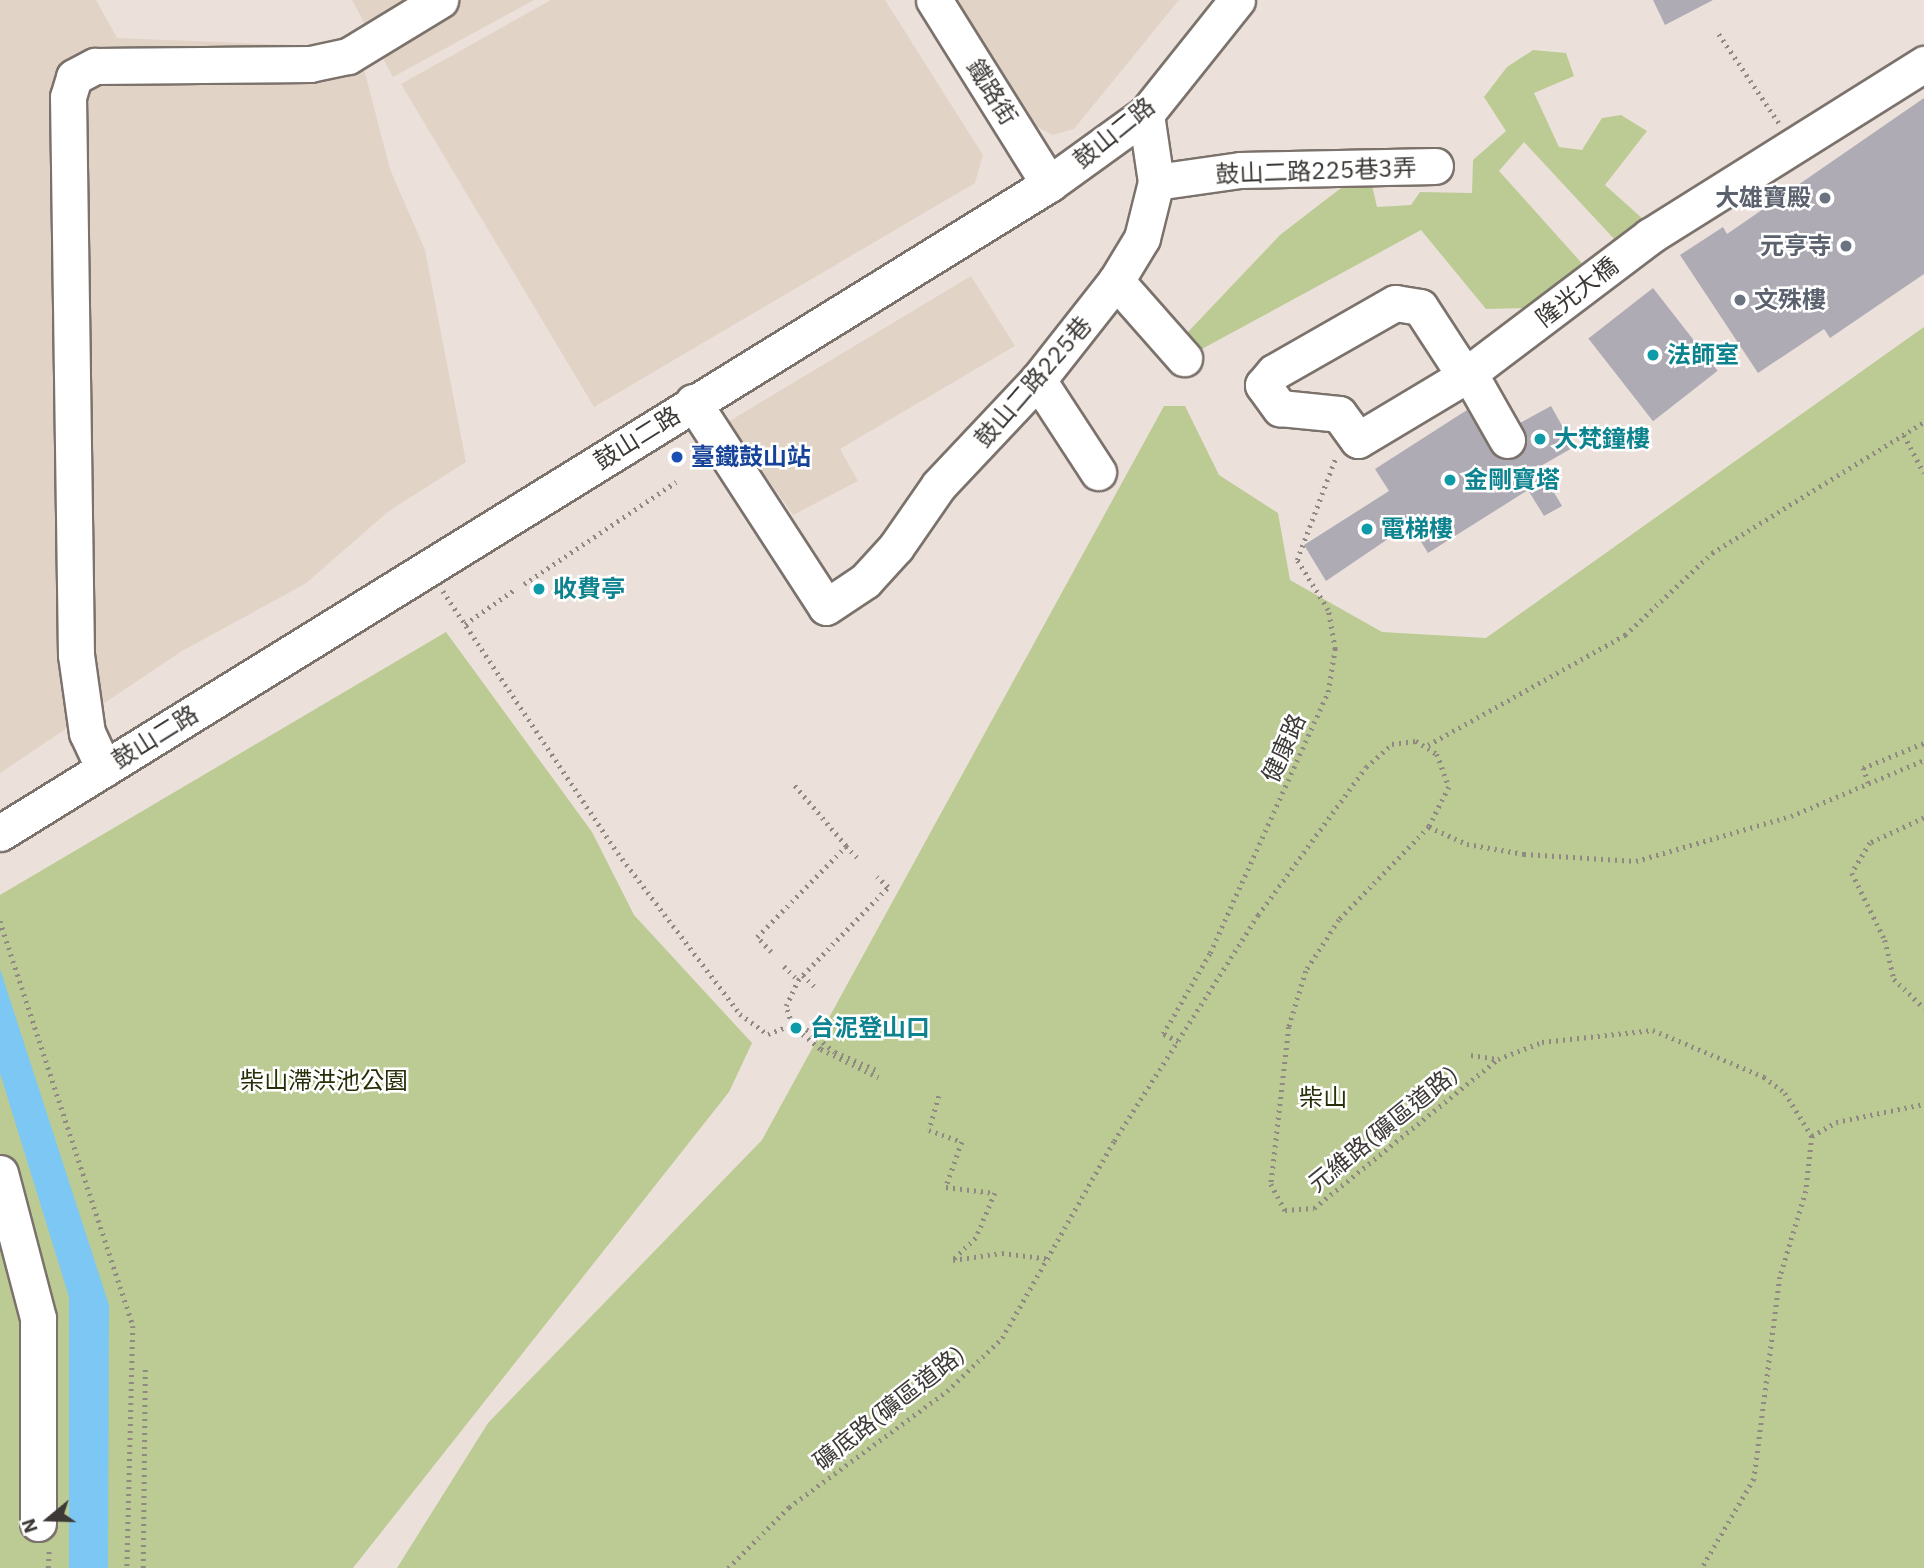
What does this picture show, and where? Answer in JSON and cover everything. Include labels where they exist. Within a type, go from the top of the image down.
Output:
[{"type":"street","points":[[104,769],[87,733],[76,655],[68,97],[74,77],[95,66],[310,64],[348,56],[440,0]]},
{"type":"street","name":"鐵路街","points":[[934,0],[1049,184]]},
{"type":"street","name":"鼓山二路","points":[[0,833],[1049,184],[1146,114],[1237,0]]},
{"type":"street","name":"隆光大橋","points":[[1348,447],[1505,348],[1650,236],[1924,64]]},
{"type":"street","name":"鼓山二路225巷","points":[[693,402],[826,607],[865,581],[939,485],[1038,380],[1116,281],[1142,238],[1156,183],[1146,114]]},
{"type":"street","name":"鼓山二路225巷3弄","points":[[1156,183],[1240,170],[1435,166]]},
{"type":"street","points":[[1116,281],[1184,358]]},
{"type":"street","points":[[1348,447],[1336,412],[1274,405],[1265,381],[1385,307],[1405,303],[1420,307],[1467,374],[1507,440]]},
{"type":"street","points":[[1038,380],[1098,472]]},
{"type":"street","points":[[0,1173],[37,1318],[38,1522]]},
{"type":"path","points":[[1719,34],[1794,146]]},
{"type":"path","points":[[1178,1042],[1258,915],[1366,767],[1392,744],[1428,745],[1625,635],[1699,562],[1924,422]]},
{"type":"path","points":[[1904,435],[1924,473]]},
{"type":"path","name":"健康路","points":[[1178,1042],[1163,1034],[1210,953],[1328,692],[1335,649],[1328,610],[1297,560],[1348,447]]},
{"type":"path","points":[[524,584],[676,482]]},
{"type":"path","points":[[435,580],[618,853],[740,1014],[768,1034],[792,1025]]},
{"type":"path","points":[[465,624],[514,590]]},
{"type":"path","points":[[1868,783],[1863,768],[1924,743]]},
{"type":"path","name":"元維路(礦區道路)","points":[[1428,745],[1443,764],[1449,787],[1429,827],[1339,920],[1306,971],[1289,1027],[1283,1114],[1271,1170],[1271,1185],[1285,1210],[1294,1214],[1314,1208],[1498,1059],[1542,1042],[1653,1030],[1764,1077],[1803,1114],[1812,1136]]},
{"type":"path","points":[[1429,827],[1467,844],[1524,854],[1636,861],[1791,817],[1924,760]]},
{"type":"path","points":[[793,783],[859,859]]},
{"type":"path","points":[[1924,818],[1870,843],[1853,866],[1853,881],[1885,940],[1894,979],[1924,1008]]},
{"type":"path","points":[[771,952],[757,937],[846,846]]},
{"type":"path","points":[[801,1025],[835,1052],[878,1074],[821,1049],[792,1025],[786,1006],[803,975],[888,887],[877,877]]},
{"type":"path","points":[[0,921],[133,1326],[127,1568]]},
{"type":"path","points":[[784,966],[798,981]]},
{"type":"path","points":[[803,975],[817,989]]},
{"type":"path","name":"礦底路(礦區道路)","points":[[728,1568],[789,1507],[956,1382],[1002,1338],[1051,1259],[1086,1188],[1178,1042]]},
{"type":"path","points":[[1471,1055],[1498,1059]]},
{"type":"path","points":[[939,1097],[929,1130],[962,1142],[946,1187],[995,1193],[976,1238],[953,1260],[1002,1253],[1051,1259]]},
{"type":"path","points":[[1702,1568],[1754,1479],[1774,1311],[1806,1191],[1812,1136],[1836,1122],[1924,1104]]},
{"type":"path","points":[[143,1568],[145,1367]]},
{"type":"shaded area","points":[[0,0],[96,0],[117,38],[320,46],[345,35],[363,65],[390,169],[425,250],[466,462],[389,511],[305,584],[182,651],[0,773]]},
{"type":"shaded area","points":[[352,0],[534,0],[393,77]]},
{"type":"shaded area","points":[[551,0],[885,0],[983,155],[975,183],[594,407],[401,84]]},
{"type":"shaded area","points":[[955,0],[1179,0],[1074,129],[1052,135],[1034,125]]},
{"type":"shaded area","points":[[971,276],[1015,346],[840,449],[858,481],[793,515],[728,422]]},
{"type":"green space","points":[[1533,50],[1566,53],[1574,76],[1534,93],[1559,147],[1582,150],[1602,118],[1621,115],[1647,131],[1605,185],[1644,220],[1616,241],[1524,142],[1499,171],[1587,269],[1529,308],[1486,309],[1421,230],[1200,350],[1187,333],[1280,235],[1350,181],[1370,176],[1377,207],[1411,205],[1420,192],[1472,193],[1473,160],[1506,131],[1484,97],[1507,67]]},
{"type":"green space","name":"柴山","points":[[1924,327],[1924,1568],[397,1568],[488,1423],[762,1140],[1164,406],[1185,406],[1219,475],[1278,513],[1290,580],[1382,632],[1486,638]]},
{"type":"green space","name":"柴山滯洪池公園","points":[[446,632],[592,832],[634,915],[752,1043],[729,1092],[353,1568],[0,1568],[0,895]]},
{"type":"water","points":[[0,969],[109,1305],[108,1568],[69,1568],[69,1297],[0,1073]]},
{"type":"building","points":[[1653,0],[1713,0],[1665,25]]},
{"type":"building","points":[[1924,98],[1924,274],[1830,338],[1824,329],[1758,373],[1680,255],[1723,227],[1727,234]]},
{"type":"building","name":"法師室","points":[[1653,288],[1718,371],[1653,421],[1588,338]]},
{"type":"building","points":[[1551,406],[1574,447],[1539,467],[1562,506],[1544,516],[1528,490],[1428,553],[1410,524],[1326,581],[1304,545],[1389,491],[1375,469],[1467,410],[1496,457],[1516,458],[1527,441],[1520,423]]},
{"type":"place","name":"大雄寶殿","points":[[1825,198]]},
{"type":"place","name":"元亨寺","points":[[1846,246]]},
{"type":"place","name":"文殊樓","points":[[1740,300]]},
{"type":"place","name":"法師室","points":[[1653,355]]},
{"type":"place","name":"大梵鐘樓","points":[[1540,439]]},
{"type":"place","name":"臺鐵鼓山站","points":[[677,457]]},
{"type":"place","name":"金剛寶塔","points":[[1450,480]]},
{"type":"place","name":"電梯樓","points":[[1367,529]]},
{"type":"place","name":"收費亭","points":[[539,589]]},
{"type":"place","name":"台泥登山口","points":[[796,1028]]}]
